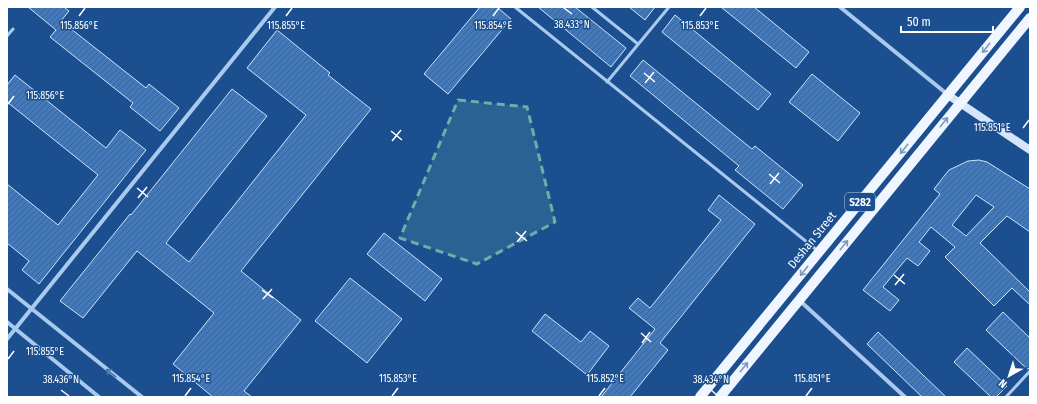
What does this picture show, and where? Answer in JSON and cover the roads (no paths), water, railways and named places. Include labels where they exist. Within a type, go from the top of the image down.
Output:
[{"type":"main road","name":"Deshan Street","points":[[700,397],[1020,7]]},
{"type":"main road","name":"S282","points":[[720,397],[1030,18]]},
{"type":"street","points":[[7,339],[275,7]]},
{"type":"street","points":[[840,7],[948,95],[1030,150]]},
{"type":"street","points":[[7,289],[142,397]]},
{"type":"street","points":[[799,300],[905,397]]},
{"type":"street","points":[[7,322],[99,397]]},
{"type":"lane","points":[[515,7],[819,252]]},
{"type":"lane","points":[[592,7],[638,44]]},
{"type":"lane","points":[[608,82],[669,7]]},
{"type":"lane","points":[[7,36],[13,29]]},
{"type":"lane","points":[[1006,397],[1030,371]]}]
